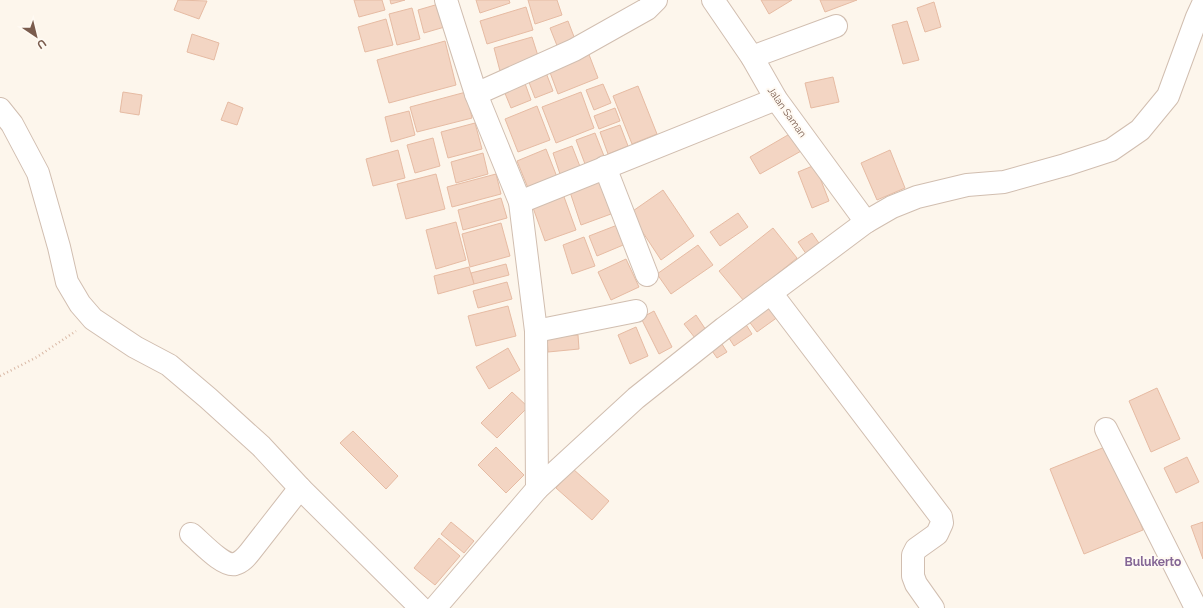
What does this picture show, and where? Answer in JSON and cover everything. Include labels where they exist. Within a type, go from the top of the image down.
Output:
[{"type":"street","points":[[446,0],[476,94],[520,202],[536,331],[537,489]]},
{"type":"street","points":[[476,94],[574,50],[647,9],[656,0]]},
{"type":"street","name":"Jalan Saman","points":[[718,2],[776,99],[866,222]]},
{"type":"street","points":[[435,608],[537,489],[636,398],[724,328],[866,222],[892,207],[917,197],[967,185],[1004,182],[1065,166],[1112,150],[1140,130],[1168,96],[1203,4]]},
{"type":"street","points":[[752,57],[836,26]]},
{"type":"street","points":[[520,202],[776,99]]},
{"type":"street","points":[[0,109],[12,124],[38,173],[68,282],[80,304],[93,320],[135,347],[169,365],[208,398],[261,446],[300,488],[420,608]]},
{"type":"street","points":[[605,167],[647,275]]},
{"type":"street","points":[[771,293],[942,517],[942,524],[937,534],[916,549],[913,555],[913,576],[916,584],[933,608]]},
{"type":"street","points":[[536,331],[636,311]]},
{"type":"street","points":[[1106,429],[1196,608]]},
{"type":"street","points":[[191,534],[227,564],[234,564],[243,560],[250,552],[300,488]]},
{"type":"path","points":[[0,376],[37,357],[93,320]]},
{"type":"building","points":[[178,0],[207,1],[199,19],[174,10]]},
{"type":"building","points":[[354,0],[382,0],[385,10],[359,17]]},
{"type":"building","points":[[390,0],[405,0],[391,4]]},
{"type":"building","points":[[476,0],[509,0],[510,3],[480,13]]},
{"type":"building","points":[[528,0],[557,0],[562,15],[535,24]]},
{"type":"building","points":[[761,0],[792,0],[769,14]]},
{"type":"building","points":[[820,0],[857,0],[825,12]]},
{"type":"building","points":[[934,2],[941,27],[925,32],[917,8]]},
{"type":"building","points":[[442,3],[448,26],[424,33],[418,10]]},
{"type":"building","points":[[526,7],[533,30],[487,44],[480,21]]},
{"type":"building","points":[[412,8],[420,39],[397,45],[389,14]]},
{"type":"building","points":[[386,19],[393,45],[365,52],[358,27]]},
{"type":"building","points":[[568,21],[576,42],[558,48],[550,28]]},
{"type":"building","points":[[907,21],[919,60],[903,64],[892,25]]},
{"type":"building","points":[[192,34],[219,43],[214,60],[187,52]]},
{"type":"building","points":[[532,37],[539,59],[500,71],[494,48]]},
{"type":"building","points":[[445,41],[456,85],[389,103],[377,60]]},
{"type":"building","points":[[588,52],[598,78],[558,94],[548,67]]},
{"type":"building","points":[[545,70],[553,91],[535,98],[527,77]]},
{"type":"building","points":[[833,77],[839,102],[811,108],[805,83]]},
{"type":"building","points":[[523,78],[531,100],[511,108],[502,86]]},
{"type":"building","points":[[603,84],[611,103],[594,110],[586,90]]},
{"type":"building","points":[[638,86],[657,134],[632,144],[613,96]]},
{"type":"building","points":[[123,92],[142,95],[139,115],[120,112]]},
{"type":"building","points":[[466,92],[472,118],[417,132],[410,107]]},
{"type":"building","points":[[581,92],[594,128],[556,143],[542,107]]},
{"type":"building","points":[[228,102],[243,108],[237,125],[221,120]]},
{"type":"building","points":[[537,106],[550,140],[518,152],[505,119]]},
{"type":"building","points":[[615,108],[620,121],[599,129],[594,116]]},
{"type":"building","points":[[409,111],[415,135],[391,142],[385,117]]},
{"type":"building","points":[[475,123],[482,149],[448,158],[441,132]]},
{"type":"building","points":[[620,125],[628,146],[608,154],[600,132]]},
{"type":"building","points":[[793,132],[803,150],[760,174],[750,157]]},
{"type":"building","points":[[595,133],[604,156],[585,164],[576,140]]},
{"type":"building","points":[[433,138],[440,166],[415,173],[407,145]]},
{"type":"building","points":[[572,146],[581,169],[561,177],[553,153]]},
{"type":"building","points":[[546,149],[557,177],[528,188],[517,161]]},
{"type":"building","points":[[398,150],[405,178],[373,186],[366,159]]},
{"type":"building","points":[[890,150],[905,188],[877,200],[861,163]]},
{"type":"building","points":[[483,153],[488,174],[456,183],[451,162]]},
{"type":"building","points":[[815,165],[829,201],[812,208],[798,172]]},
{"type":"building","points":[[436,174],[445,209],[406,219],[397,184]]},
{"type":"building","points":[[496,174],[501,194],[452,207],[447,187]]},
{"type":"building","points":[[599,179],[611,214],[581,225],[569,189]]},
{"type":"building","points":[[663,190],[694,236],[661,260],[630,213]]},
{"type":"building","points":[[563,194],[576,230],[545,241],[532,205]]},
{"type":"building","points":[[501,198],[507,218],[463,230],[458,210]]},
{"type":"building","points":[[738,213],[748,227],[720,246],[710,232]]},
{"type":"building","points":[[456,222],[466,260],[436,269],[426,230]]},
{"type":"building","points":[[501,223],[510,256],[470,267],[462,234]]},
{"type":"building","points":[[620,224],[628,243],[597,256],[589,236]]},
{"type":"building","points":[[773,228],[797,258],[744,301],[719,271]]},
{"type":"building","points":[[812,233],[823,249],[809,258],[798,242]]},
{"type":"building","points":[[584,237],[595,266],[572,274],[563,245]]},
{"type":"building","points":[[698,245],[713,265],[671,294],[657,274]]},
{"type":"building","points":[[626,259],[639,287],[611,300],[598,272]]},
{"type":"building","points":[[506,264],[509,275],[474,284],[471,273]]},
{"type":"building","points":[[469,267],[474,284],[438,294],[434,276]]},
{"type":"building","points":[[507,282],[512,299],[478,308],[473,291]]},
{"type":"building","points":[[772,302],[782,314],[757,332],[748,320]]},
{"type":"building","points":[[508,306],[516,336],[476,346],[468,316]]},
{"type":"building","points":[[654,311],[672,347],[659,354],[641,318]]},
{"type":"building","points":[[696,315],[706,330],[695,338],[684,324]]},
{"type":"building","points":[[745,323],[752,334],[734,346],[727,335]]},
{"type":"building","points":[[636,327],[648,356],[630,364],[618,335]]},
{"type":"building","points":[[578,335],[579,349],[548,352],[547,337]]},
{"type":"building","points":[[720,341],[727,352],[717,358],[710,348]]},
{"type":"building","points":[[508,348],[520,370],[489,389],[476,367]]},
{"type":"building","points":[[1157,388],[1180,439],[1151,452],[1129,401]]},
{"type":"building","points":[[512,392],[528,407],[497,438],[481,423]]},
{"type":"building","points":[[353,431],[398,476],[386,489],[340,443]]},
{"type":"building","points":[[1110,445],[1143,530],[1084,554],[1050,469]]},
{"type":"building","points":[[496,447],[524,475],[506,493],[478,465]]},
{"type":"building","points":[[1187,457],[1199,482],[1176,493],[1164,468]]},
{"type":"building","points":[[573,469],[609,501],[592,520],[556,488]]},
{"type":"building","points":[[451,522],[474,541],[464,553],[441,534]]},
{"type":"building","points":[[1203,522],[1203,559],[1191,526]]},
{"type":"building","points":[[439,538],[460,556],[435,585],[414,568]]},
{"type":"district","name":"Bulukerto","points":[[1153,562]]}]
